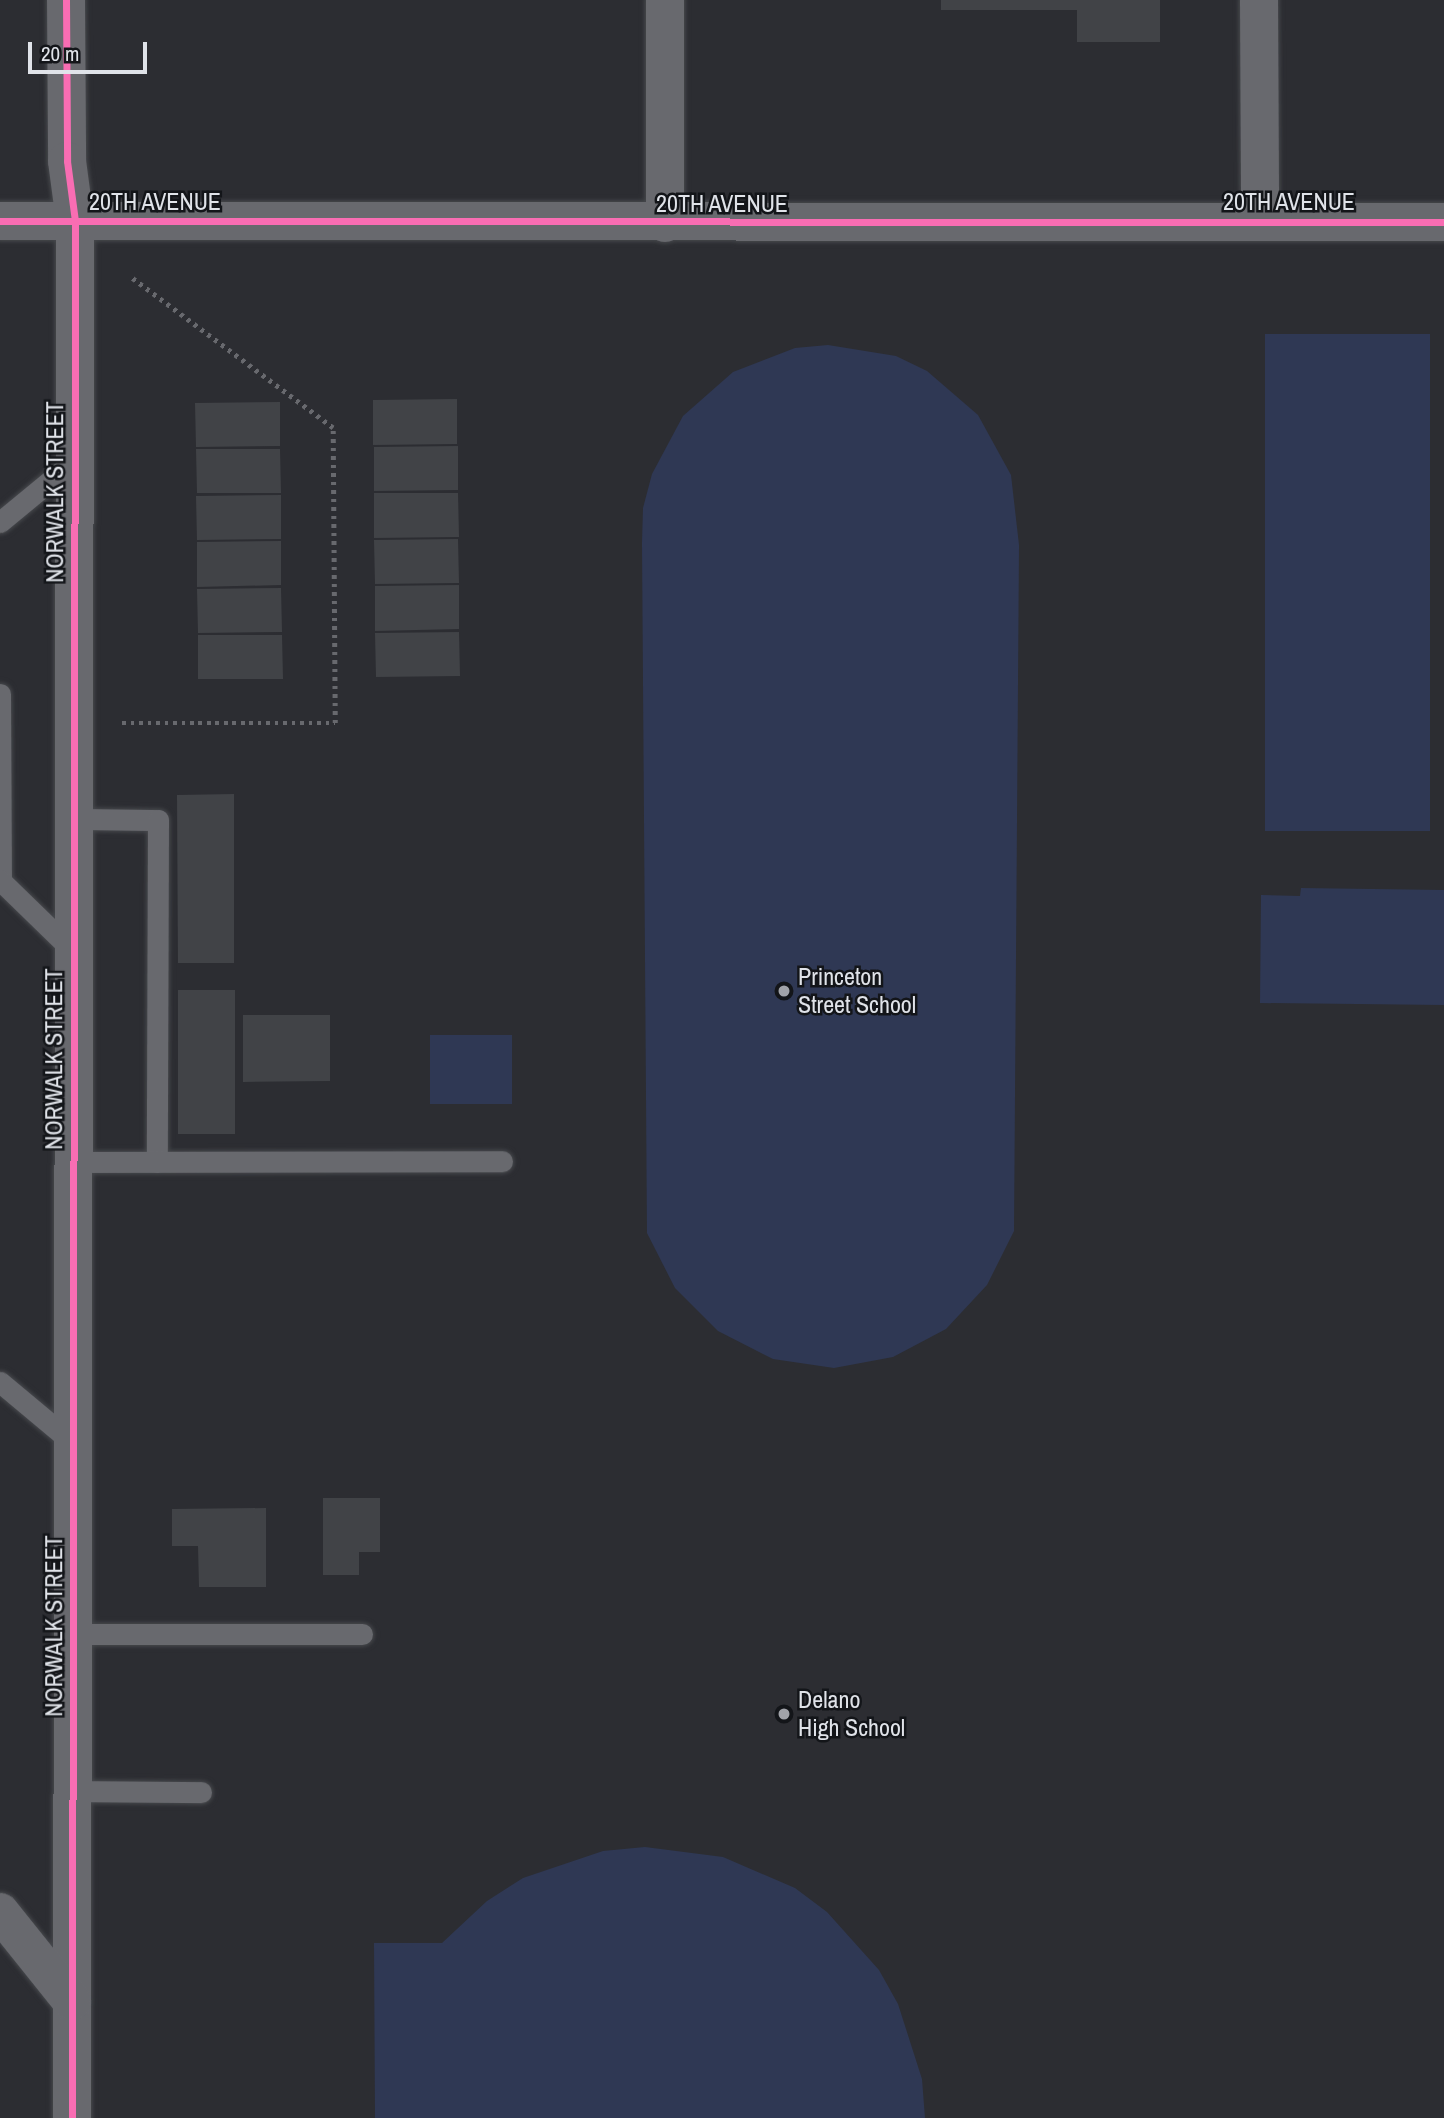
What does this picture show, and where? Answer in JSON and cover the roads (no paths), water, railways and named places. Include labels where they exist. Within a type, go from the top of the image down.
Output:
[{"type":"street","name":"NORWALK STREET","points":[[66,0],[67,161],[75,221],[72,2118]]},
{"type":"street","points":[[665,0],[666,223]]},
{"type":"street","points":[[1259,0],[1260,221]]},
{"type":"street","name":"20TH AVENUE","points":[[0,221],[1444,222]]},
{"type":"street","points":[[0,1912],[72,2002]]},
{"type":"lane","points":[[0,522],[74,461]]},
{"type":"lane","points":[[0,694],[1,881],[74,951]]},
{"type":"lane","points":[[74,819],[158,820],[157,1163]]},
{"type":"lane","points":[[73,1162],[502,1161]]},
{"type":"lane","points":[[0,1382],[73,1443]]},
{"type":"lane","points":[[74,1634],[362,1634]]},
{"type":"lane","points":[[74,1791],[201,1792]]},
{"type":"place","name":"Princeton Street School","points":[[784,991]]},
{"type":"place","name":"Delano High School","points":[[784,1714]]}]
